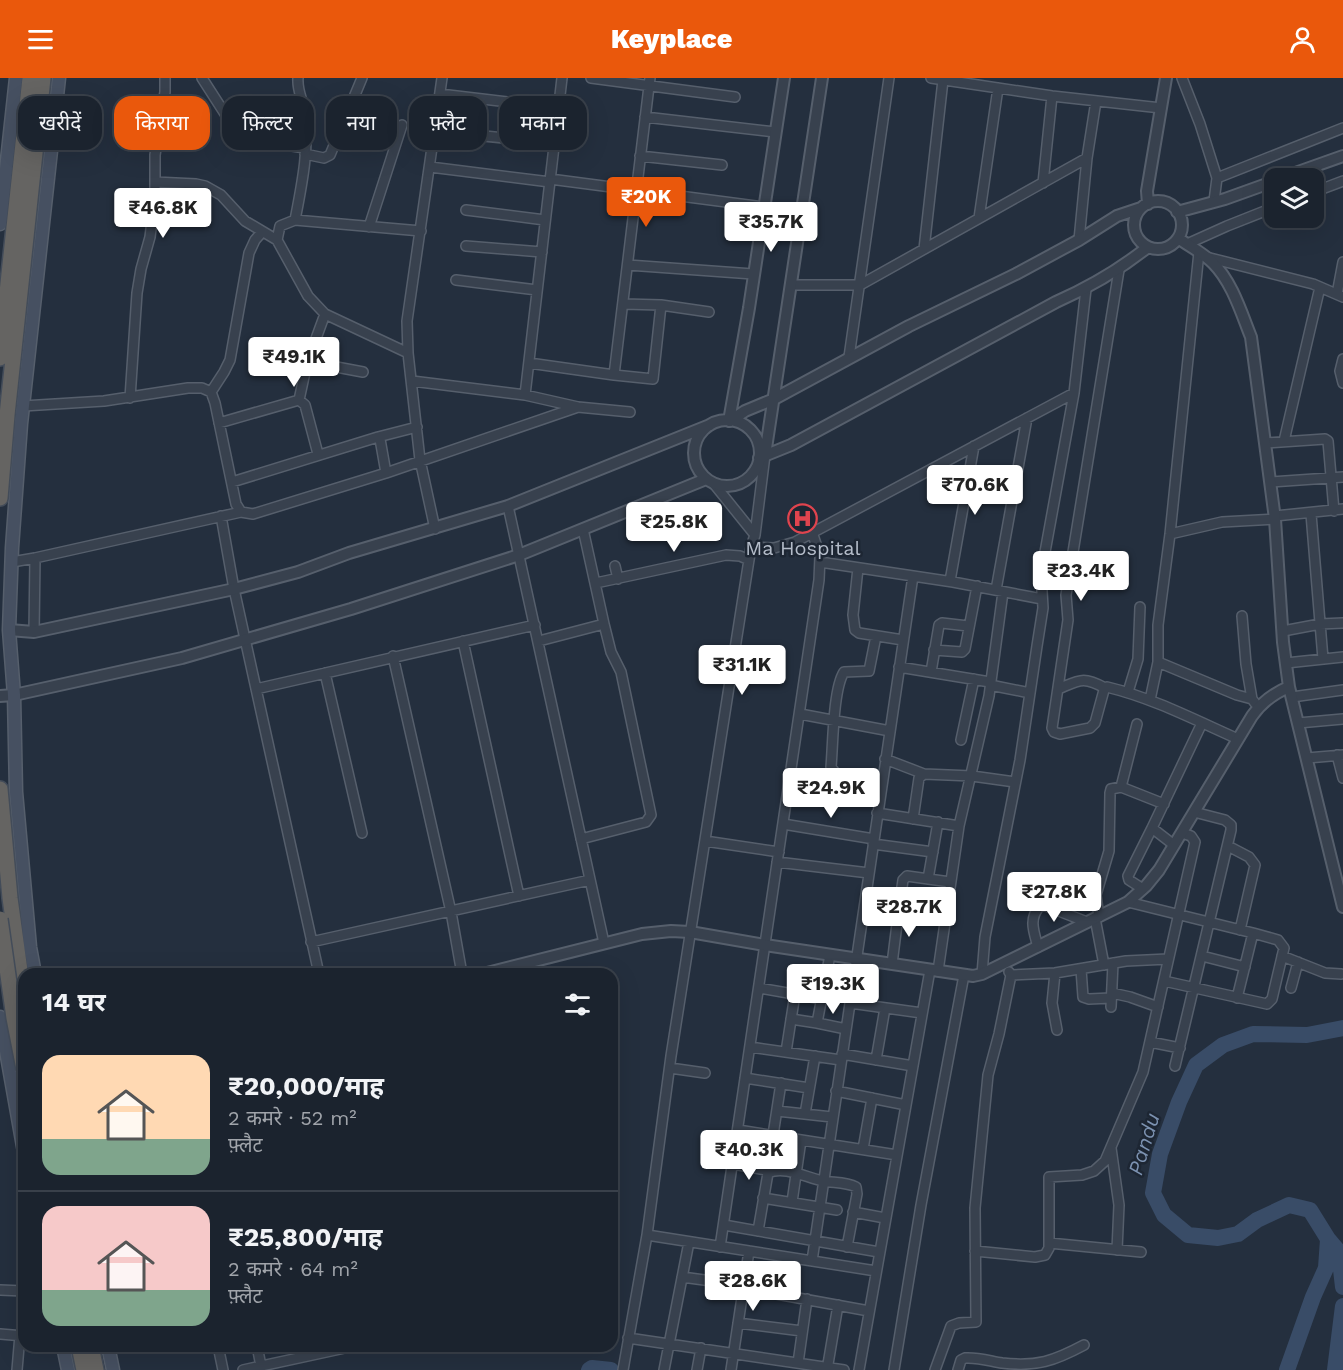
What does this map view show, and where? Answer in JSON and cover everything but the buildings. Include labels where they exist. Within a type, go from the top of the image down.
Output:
[{"type":"highway","points":[[0,358],[30,78]]},
{"type":"highway","points":[[0,498],[43,78]]},
{"type":"highway","points":[[0,789],[10,898],[20,968]]},
{"type":"highway","points":[[0,920],[18,1038]]},
{"type":"highway","points":[[80,1352],[84,1370]]},
{"type":"highway","points":[[92,1352],[96,1370]]},
{"type":"main road","points":[[0,225],[3,162],[16,78]]},
{"type":"main road","points":[[34,968],[16,792],[14,695],[9,630],[23,406],[59,78]]},
{"type":"main road","points":[[0,1017],[4,1055],[18,1123]]},
{"type":"main road","points":[[64,1352],[68,1370]]},
{"type":"main road","points":[[109,1352],[113,1370]]},
{"type":"street","points":[[130,398],[137,293],[150,237],[155,155],[165,92],[165,78]]},
{"type":"street","points":[[202,78],[238,134],[247,139],[305,151],[324,158],[330,155],[362,78]]},
{"type":"street","points":[[295,220],[306,164],[304,108],[299,96],[297,78]]},
{"type":"street","points":[[442,78],[440,94],[499,101]]},
{"type":"street","points":[[560,96],[562,78]]},
{"type":"street","points":[[591,78],[649,82],[735,97]]},
{"type":"street","points":[[730,421],[784,78]]},
{"type":"street","points":[[623,1370],[647,1235],[690,932],[751,547],[755,535],[762,457],[774,399],[822,78]]},
{"type":"street","points":[[849,357],[889,78]]},
{"type":"street","points":[[931,78],[1052,96],[1161,108]]},
{"type":"street","points":[[1166,78],[1144,206],[1136,216],[1134,225],[1141,242],[1148,247],[1165,248],[1264,211]]},
{"type":"street","points":[[1182,78],[1217,178],[1214,201]]},
{"type":"street","points":[[924,249],[943,80]]},
{"type":"street","points":[[614,375],[649,82]]},
{"type":"street","points":[[979,218],[998,88]]},
{"type":"street","points":[[1043,183],[1052,96]]},
{"type":"street","points":[[1079,240],[1087,158],[1096,101]]},
{"type":"street","points":[[645,117],[775,132]]},
{"type":"street","points":[[369,227],[402,125]]},
{"type":"street","points":[[1217,178],[1343,128]]},
{"type":"street","points":[[432,150],[407,321],[408,353],[420,460],[435,529]]},
{"type":"street","points":[[525,395],[553,150]]},
{"type":"street","points":[[640,156],[722,165]]},
{"type":"street","points":[[1309,168],[1343,156]]},
{"type":"street","points":[[791,285],[860,285],[1087,158]]},
{"type":"street","points":[[430,167],[802,212]]},
{"type":"street","points":[[1324,188],[1343,181]]},
{"type":"street","points":[[155,182],[182,182],[205,186],[221,195],[245,221],[277,240],[308,296],[325,314],[408,353]]},
{"type":"street","points":[[1178,212],[1264,185]]},
{"type":"street","points":[[9,630],[34,632],[234,589],[298,572],[349,553],[508,506],[710,425],[730,421],[849,357],[1079,240],[1118,216],[1157,201],[1166,203],[1178,212],[1183,241],[1213,263],[1231,290],[1251,338],[1275,517],[1286,663],[1298,723],[1343,907]]},
{"type":"street","points":[[466,210],[545,220]]},
{"type":"street","points":[[277,240],[280,226],[295,220],[421,231]]},
{"type":"street","points":[[241,512],[236,504],[211,392],[230,360],[249,253],[262,232]]},
{"type":"street","points":[[466,246],[542,252]]},
{"type":"street","points":[[0,696],[14,695],[182,658],[245,640],[519,555],[710,481],[726,486],[738,485],[748,479],[762,457],[791,444],[1056,302],[1086,289],[1119,270],[1148,247]]},
{"type":"street","points":[[1202,255],[1320,287],[1340,296],[1343,262]]},
{"type":"street","points":[[1150,700],[1158,662],[1158,625],[1202,255]]},
{"type":"street","points":[[628,264],[753,274]]},
{"type":"street","points":[[1105,688],[1095,723],[1090,728],[1060,734],[1054,732],[1052,728],[1068,620],[1069,608],[1066,595],[1119,270]]},
{"type":"street","points":[[456,280],[537,290]]},
{"type":"street","points":[[1284,441],[1320,287]]},
{"type":"street","points":[[982,975],[985,937],[1015,782],[1043,608],[1041,574],[1074,393],[1086,289]]},
{"type":"street","points":[[624,304],[662,305],[710,312]]},
{"type":"street","points":[[528,363],[653,380],[662,305]]},
{"type":"street","points":[[299,400],[307,363],[325,314]]},
{"type":"street","points":[[1343,359],[1340,371],[1343,383]]},
{"type":"street","points":[[288,361],[363,372]]},
{"type":"street","points":[[411,381],[525,395],[578,406],[630,412]]},
{"type":"street","points":[[23,406],[105,401],[188,388],[202,388],[211,392]]},
{"type":"street","points":[[751,547],[774,548],[795,542],[1074,393]]},
{"type":"street","points":[[219,423],[299,400]]},
{"type":"street","points":[[299,400],[305,405],[318,454]]},
{"type":"street","points":[[12,562],[241,512],[253,514],[386,473],[578,406]]},
{"type":"street","points":[[859,1370],[922,1013],[934,970],[959,826],[972,776],[990,683],[999,591],[1027,418]]},
{"type":"street","points":[[730,421],[744,425],[752,432],[762,457]]},
{"type":"street","points":[[710,425],[699,436],[694,453],[695,463],[755,535]]},
{"type":"street","points":[[232,482],[378,436],[417,427]]},
{"type":"street","points":[[378,436],[386,473]]},
{"type":"street","points":[[1170,534],[1222,522],[1338,510],[1331,478],[1328,441],[1325,439],[1265,443]]},
{"type":"street","points":[[950,581],[974,446]]},
{"type":"street","points":[[1271,482],[1343,477]]},
{"type":"street","points":[[508,506],[604,943]]},
{"type":"street","points":[[1311,514],[1323,659]]},
{"type":"street","points":[[221,516],[234,589],[318,968]]},
{"type":"street","points":[[581,839],[646,822],[651,815],[621,672],[611,652],[584,529]]},
{"type":"street","points":[[720,1246],[800,714],[820,562],[812,532]]},
{"type":"street","points":[[596,583],[726,555],[740,556],[749,560]]},
{"type":"street","points":[[34,632],[35,558]]},
{"type":"street","points":[[820,562],[950,581],[1042,599]]},
{"type":"street","points":[[615,566],[618,579]]},
{"type":"street","points":[[858,568],[853,626],[858,633],[903,640]]},
{"type":"street","points":[[812,1261],[913,576]]},
{"type":"street","points":[[934,650],[962,652],[965,649],[977,586]]},
{"type":"street","points":[[1128,692],[1138,659],[1140,607]]},
{"type":"street","points":[[506,968],[642,934],[670,931],[690,932],[964,975],[982,975],[1128,902],[1159,870],[1238,739],[1255,703],[1246,664],[1242,616]]},
{"type":"street","points":[[931,672],[939,625],[942,623],[968,626]]},
{"type":"street","points":[[1283,631],[1320,624],[1343,623]]},
{"type":"street","points":[[539,641],[604,624]]},
{"type":"street","points":[[256,689],[393,656],[535,626]]},
{"type":"street","points":[[876,636],[869,671],[843,673],[838,690],[831,767],[836,774],[882,780]]},
{"type":"street","points":[[463,641],[519,896]]},
{"type":"street","points":[[393,656],[451,912],[461,968]]},
{"type":"street","points":[[1286,663],[1343,657]]},
{"type":"street","points":[[1158,662],[1255,703]]},
{"type":"street","points":[[899,667],[974,679],[1030,693]]},
{"type":"street","points":[[325,673],[362,832]]},
{"type":"street","points":[[1058,689],[1083,678],[1090,679],[1105,688],[1128,692],[1150,700],[1238,739]]},
{"type":"street","points":[[961,740],[974,679]]},
{"type":"street","points":[[1255,703],[1275,693],[1343,690]]},
{"type":"street","points":[[800,714],[890,731]]},
{"type":"street","points":[[1298,723],[1343,719]]},
{"type":"street","points":[[1143,889],[1128,876],[1202,723]]},
{"type":"street","points":[[1121,787],[1137,724]]},
{"type":"street","points":[[1307,758],[1340,755],[1343,778]]},
{"type":"street","points":[[885,759],[924,774],[972,776],[1015,782]]},
{"type":"street","points":[[913,819],[919,778],[924,774]]},
{"type":"street","points":[[1111,1000],[1109,964],[1094,919],[1097,891],[1109,851],[1110,793],[1114,787],[1121,787],[1164,804]]},
{"type":"street","points":[[1175,1066],[1231,830],[1229,822],[1194,812]]},
{"type":"street","points":[[877,813],[959,826]]},
{"type":"street","points":[[928,879],[938,822]]},
{"type":"street","points":[[783,824],[933,852]]},
{"type":"street","points":[[1152,828],[1174,845]]},
{"type":"street","points":[[975,1251],[1040,1257],[1048,1252],[1049,1178],[1052,1176],[1073,1177],[1094,1171],[1105,1161],[1140,1083],[1150,1042],[1195,842],[1191,836],[1182,833]]},
{"type":"street","points":[[705,841],[869,873]]},
{"type":"street","points":[[1227,846],[1249,857],[1255,865],[1240,930]]},
{"type":"street","points":[[892,964],[905,877],[950,882]]},
{"type":"street","points":[[1054,909],[1066,879],[1072,879],[1097,891]]},
{"type":"street","points":[[311,942],[590,880]]},
{"type":"street","points":[[1128,902],[1281,941],[1284,948],[1270,1002],[1263,1004],[1164,981]]},
{"type":"street","points":[[865,905],[899,908]]},
{"type":"street","points":[[1038,947],[1032,925],[1037,908],[1043,905],[1094,919]]},
{"type":"street","points":[[1237,998],[1253,933]]},
{"type":"street","points":[[817,1023],[830,955]]},
{"type":"street","points":[[1202,956],[1245,967]]},
{"type":"street","points":[[1282,957],[1325,973],[1341,974]]},
{"type":"street","points":[[1011,975],[1055,973],[1109,964],[1168,959]]},
{"type":"street","points":[[1291,988],[1298,962]]},
{"type":"street","points":[[935,1370],[951,1326],[976,1322],[975,1208],[988,1075],[1011,975],[1004,963]]},
{"type":"street","points":[[1081,969],[1083,997],[1111,1000],[1130,997],[1158,1007]]},
{"type":"street","points":[[1055,973],[1052,1003],[1058,1030]]},
{"type":"street","points":[[894,1370],[923,1194],[964,975]]},
{"type":"street","points":[[759,988],[822,999]]},
{"type":"street","points":[[786,1052],[795,994]]},
{"type":"street","points":[[850,1004],[922,1013]]},
{"type":"street","points":[[876,1060],[885,1008]]},
{"type":"street","points":[[791,1019],[846,1029]]},
{"type":"street","points":[[1150,1042],[1180,1048]]},
{"type":"street","points":[[750,1047],[913,1066]]},
{"type":"street","points":[[805,1114],[815,1056]]},
{"type":"street","points":[[670,1068],[705,1073]]},
{"type":"street","points":[[745,1078],[810,1088]]},
{"type":"street","points":[[773,1135],[781,1083]]},
{"type":"street","points":[[836,1091],[906,1105]]},
{"type":"street","points":[[863,1149],[872,1098]]},
{"type":"street","points":[[777,1111],[832,1117]]},
{"type":"street","points":[[738,1130],[897,1155]]},
{"type":"street","points":[[792,1202],[801,1140]]},
{"type":"street","points":[[1111,1147],[1119,1205],[1117,1250]]},
{"type":"street","points":[[733,1164],[856,1187],[857,1194],[847,1247]]},
{"type":"street","points":[[758,1231],[767,1176],[771,1171]]},
{"type":"street","points":[[764,1198],[837,1210]]},
{"type":"street","points":[[853,1212],[885,1218]]},
{"type":"street","points":[[724,1225],[879,1252]]},
{"type":"street","points":[[647,1235],[876,1271]]},
{"type":"street","points":[[664,1370],[689,1242]]},
{"type":"street","points":[[1049,1243],[1141,1252]]},
{"type":"street","points":[[731,1370],[749,1251]]},
{"type":"street","points":[[682,1277],[741,1285],[743,1288],[869,1311]]},
{"type":"street","points":[[0,1290],[18,1291]]},
{"type":"street","points":[[798,1363],[807,1299]]},
{"type":"street","points":[[827,1369],[838,1305]]},
{"type":"street","points":[[738,1323],[802,1331]]},
{"type":"street","points":[[0,1334],[18,1336]]},
{"type":"street","points":[[628,1338],[844,1370]]},
{"type":"street","points":[[958,1370],[961,1360],[965,1358],[1004,1363],[1039,1363],[1056,1359],[1084,1345]]},
{"type":"street","points":[[697,1370],[701,1348]]},
{"type":"street","points":[[17,1370],[20,1352]]},
{"type":"street","points":[[219,1352],[223,1370]]},
{"type":"street","points":[[258,1352],[261,1366]]},
{"type":"street","points":[[243,1370],[315,1352]]},
{"type":"waterway","name":"Pandu","points":[[1343,1028],[1307,1035],[1253,1034],[1223,1045],[1196,1065],[1179,1102],[1160,1154],[1153,1193],[1164,1215],[1188,1235],[1218,1238],[1238,1234],[1257,1220],[1289,1205],[1310,1210],[1339,1252],[1343,1287]]},
{"type":"waterway","points":[[1287,1370],[1326,1268],[1328,1239]]},
{"type":"waterway","name":"Pandu","points":[[1335,1370],[1343,1306]]},
{"type":"waterway","points":[[589,1370],[592,1368],[611,1370]]},
{"type":"place","name":"Ma Hospital","points":[[803,518]]}]
